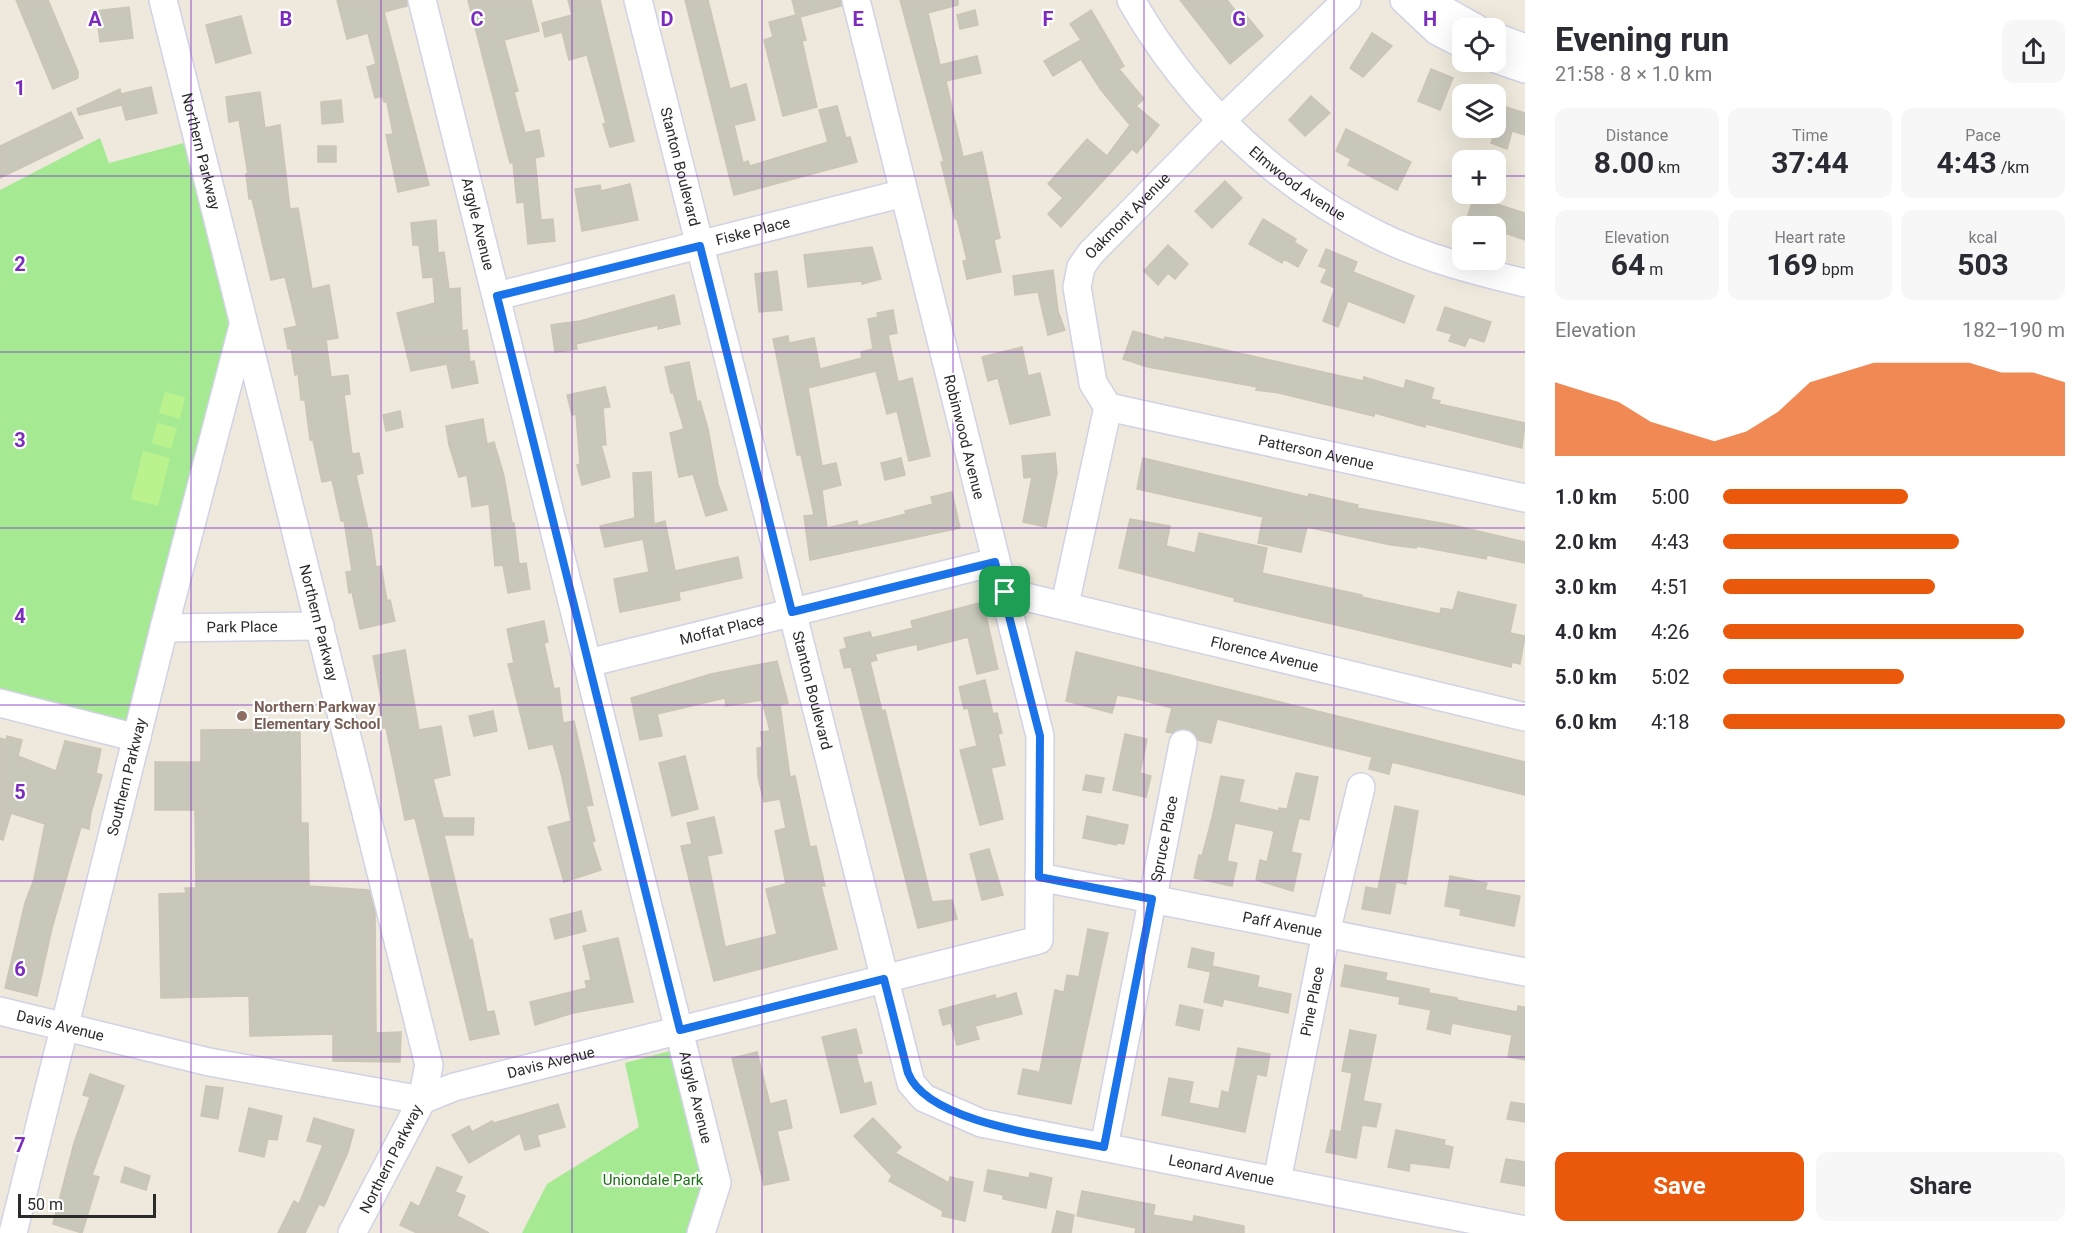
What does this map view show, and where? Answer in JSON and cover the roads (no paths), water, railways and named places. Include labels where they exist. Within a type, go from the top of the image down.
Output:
[{"type":"street","name":"Northern Parkway","points":[[163,0],[429,1065],[422,1100],[352,1233]]},
{"type":"street","name":"Argyle Avenue","points":[[422,0],[717,1183],[704,1225]]},
{"type":"street","name":"Stanton Boulevard","points":[[638,0],[908,1073],[911,1083],[924,1098]]},
{"type":"street","name":"Robinwood Avenue","points":[[856,0],[1040,736],[1039,877]]},
{"type":"street","name":"Elmwood Avenue","points":[[1131,0],[1187,83],[1220,122],[1271,168],[1317,200],[1379,236],[1464,268],[1525,284]]},
{"type":"street","name":"Oakmont Avenue","points":[[1107,407],[1093,383],[1077,287],[1081,267],[1091,253],[1220,122],[1347,0]]},
{"type":"street","points":[[1404,0],[1437,31],[1452,39]]},
{"type":"street","points":[[1426,0],[1458,18]]},
{"type":"street","points":[[1506,41],[1525,48]]},
{"type":"street","points":[[1506,62],[1525,69]]},
{"type":"street","name":"Fiske Place","points":[[497,296],[904,193]]},
{"type":"street","name":"Southern Parkway","points":[[14,1233],[164,628],[244,322]]},
{"type":"street","points":[[1065,604],[1107,407]]},
{"type":"street","name":"Patterson Avenue","points":[[1107,407],[1525,498]]},
{"type":"street","name":"Moffat Place","points":[[588,663],[995,562]]},
{"type":"street","name":"Florence Avenue","points":[[1005,592],[1065,604],[1525,717]]},
{"type":"street","name":"Park Place","points":[[164,628],[320,626]]},
{"type":"street","points":[[0,703],[18,710],[137,738]]},
{"type":"street","name":"Spruce Place","points":[[1104,1147],[1184,744]]},
{"type":"street","name":"Pine Place","points":[[1277,1181],[1326,933],[1362,787]]},
{"type":"street","name":"Paff Avenue","points":[[1039,877],[1525,972]]},
{"type":"street","name":"Davis Avenue","points":[[0,1011],[208,1062],[422,1100],[454,1087],[1039,939],[1039,877]]},
{"type":"street","name":"Leonard Avenue","points":[[924,1098],[981,1123],[1525,1230]]},
{"type":"place","name":"Northern Parkway Elementary School","points":[[242,716]]},
{"type":"park label","name":"Uniondale Park","points":[[653,1180]]}]
